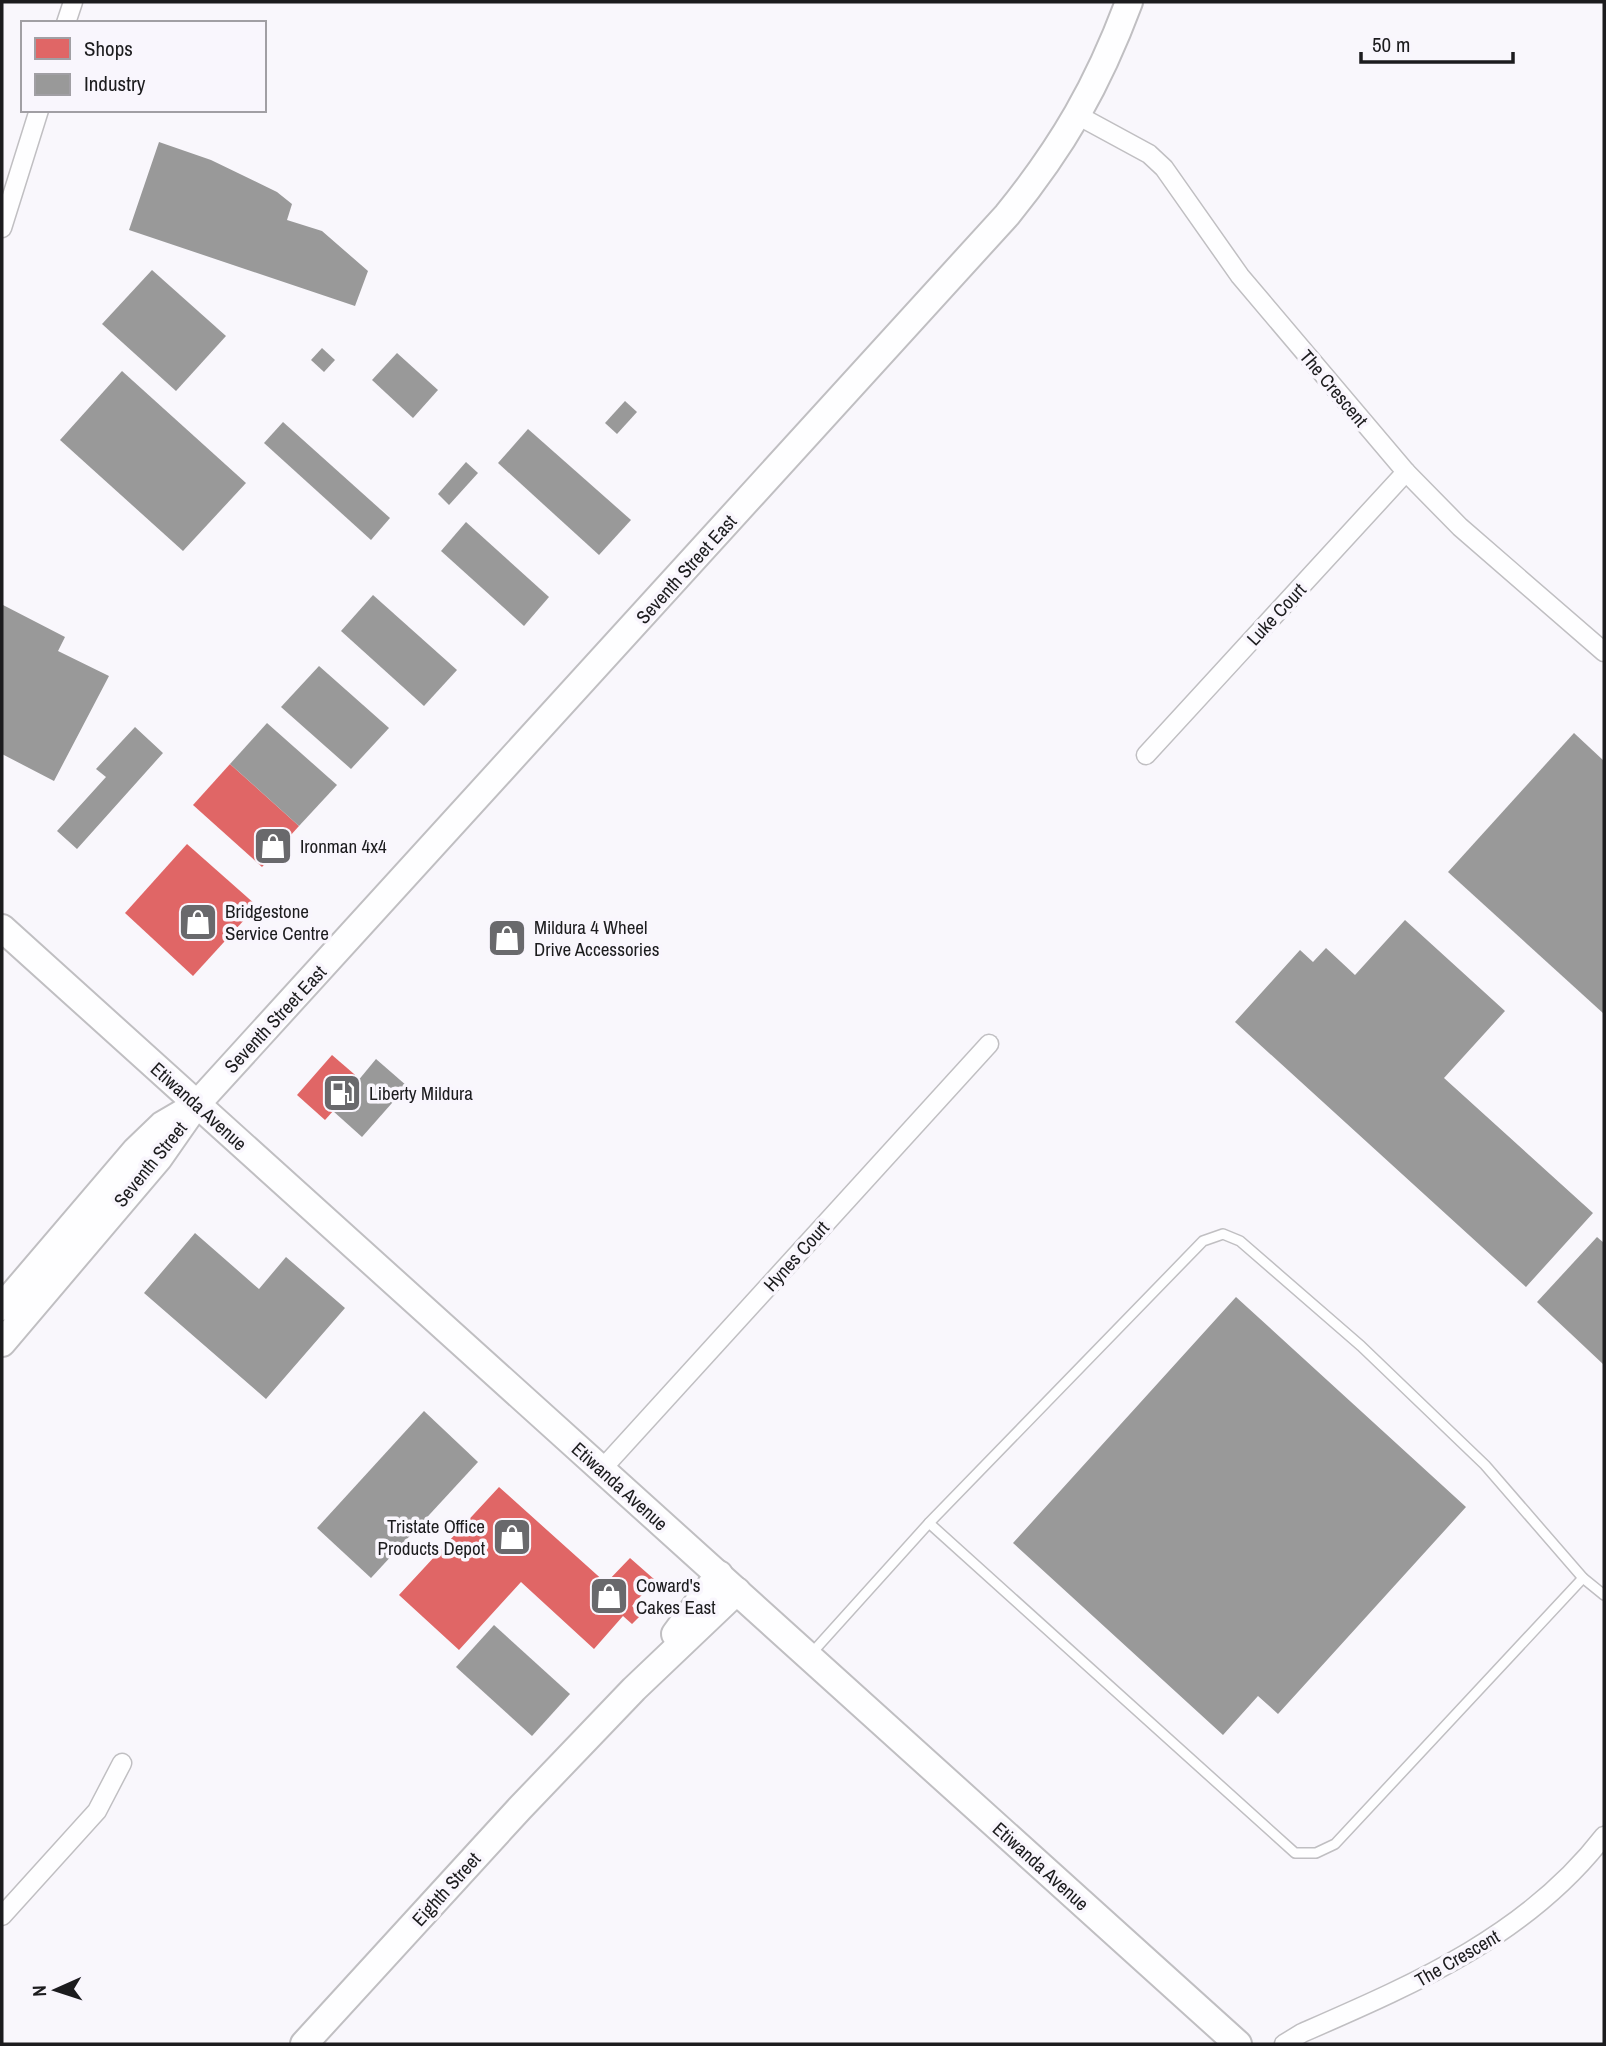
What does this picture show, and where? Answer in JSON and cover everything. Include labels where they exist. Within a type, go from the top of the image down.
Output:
[{"type":"street","points":[[67,21],[73,2]]},
{"type":"street","name":"Seventh Street East","points":[[196,1105],[1037,178],[1079,116],[1129,2]]},
{"type":"street","points":[[2,228],[38,112]]},
{"type":"street","name":"The Crescent","points":[[1079,116],[1149,153],[1164,168],[1240,276],[1406,472],[1460,527],[1604,652]]},
{"type":"street","name":"Luke Court","points":[[1146,755],[1406,472]]},
{"type":"street","name":"Etiwanda Avenue","points":[[2,928],[1238,2044]]},
{"type":"street","name":"Hynes Court","points":[[602,1469],[989,1044]]},
{"type":"street","name":"Seventh Street","points":[[2,1307],[136,1150],[162,1125],[196,1105]]},
{"type":"street","name":"Seventh Street","points":[[2,1343],[159,1158],[196,1105]]},
{"type":"street","name":"Eighth Street","points":[[304,2044],[520,1808],[592,1736],[728,1583]]},
{"type":"street","name":"Eighth Street","points":[[328,2044],[512,1839],[592,1736]]},
{"type":"street","points":[[2,1916],[97,1811],[122,1763]]},
{"type":"street","name":"The Crescent","points":[[1284,2044],[1302,2033],[1454,1963],[1502,1933],[1545,1898],[1604,1836]]},
{"type":"lane","points":[[809,1657],[929,1523],[1203,1241],[1223,1234],[1240,1241],[1361,1346],[1485,1465],[1583,1578],[1604,1595]]},
{"type":"lane","points":[[929,1523],[1295,1853],[1316,1853],[1335,1844],[1583,1578]]},
{"type":"building: Shops","points":[[230,764],[299,826],[262,867],[193,805]]},
{"type":"building: Shops","points":[[187,844],[257,906],[193,976],[125,913]]},
{"type":"building: Shops","points":[[332,1055],[361,1080],[325,1120],[297,1095]]},
{"type":"building: Shops","points":[[499,1487],[606,1583],[630,1558],[655,1580],[632,1606],[641,1615],[632,1624],[623,1616],[594,1649],[521,1582],[459,1650],[399,1595]]},
{"type":"building: Industry","points":[[159,142],[211,160],[277,192],[292,204],[287,220],[322,231],[368,271],[355,306],[129,230]]},
{"type":"building: Industry","points":[[152,270],[226,336],[176,391],[102,324]]},
{"type":"building: Industry","points":[[322,348],[335,360],[324,372],[311,360]]},
{"type":"building: Industry","points":[[397,353],[438,390],[413,418],[372,380]]},
{"type":"building: Industry","points":[[122,371],[246,483],[183,551],[60,440]]},
{"type":"building: Industry","points":[[625,401],[637,412],[617,434],[605,423]]},
{"type":"building: Industry","points":[[283,422],[390,518],[371,540],[264,443]]},
{"type":"building: Industry","points":[[528,429],[631,520],[599,555],[498,463]]},
{"type":"building: Industry","points":[[466,462],[478,473],[449,505],[438,494]]},
{"type":"building: Industry","points":[[466,522],[549,597],[524,626],[441,551]]},
{"type":"building: Industry","points":[[373,595],[457,670],[424,706],[341,631]]},
{"type":"building: Industry","points":[[3,605],[65,637],[58,651],[109,676],[54,781],[2,754]]},
{"type":"building: Industry","points":[[319,666],[389,728],[351,769],[281,707]]},
{"type":"building: Industry","points":[[267,723],[337,785],[299,826],[230,764]]},
{"type":"building: Industry","points":[[135,727],[163,753],[77,849],[57,831],[106,777],[96,769]]},
{"type":"building: Industry","points":[[1574,733],[1604,761],[1604,1014],[1448,872]]},
{"type":"building: Industry","points":[[1405,920],[1505,1011],[1444,1078],[1593,1213],[1526,1287],[1235,1022],[1300,950],[1313,962],[1326,948],[1355,975]]},
{"type":"building: Industry","points":[[376,1059],[407,1086],[362,1137],[333,1111]]},
{"type":"building: Industry","points":[[195,1233],[259,1289],[286,1257],[345,1308],[266,1399],[144,1293]]},
{"type":"building: Industry","points":[[1597,1237],[1604,1243],[1604,1365],[1537,1302]]},
{"type":"building: Industry","points":[[1236,1297],[1466,1507],[1278,1714],[1258,1696],[1223,1735],[1013,1543]]},
{"type":"building: Industry","points":[[424,1411],[478,1462],[371,1578],[317,1528]]},
{"type":"building: Industry","points":[[494,1625],[570,1694],[532,1736],[456,1667]]},
{"type":"place","name":"Ironman 4x4","points":[[273,846]]},
{"type":"place","name":"Bridgestone Service Centre","points":[[198,922]]},
{"type":"place","name":"Mildura 4 Wheel Drive Accessories","points":[[507,938]]},
{"type":"place","name":"Liberty Mildura","points":[[342,1093]]},
{"type":"place","name":"Tristate Office Products Depot","points":[[512,1537]]},
{"type":"place","name":"Coward's Cakes East","points":[[609,1596]]}]
